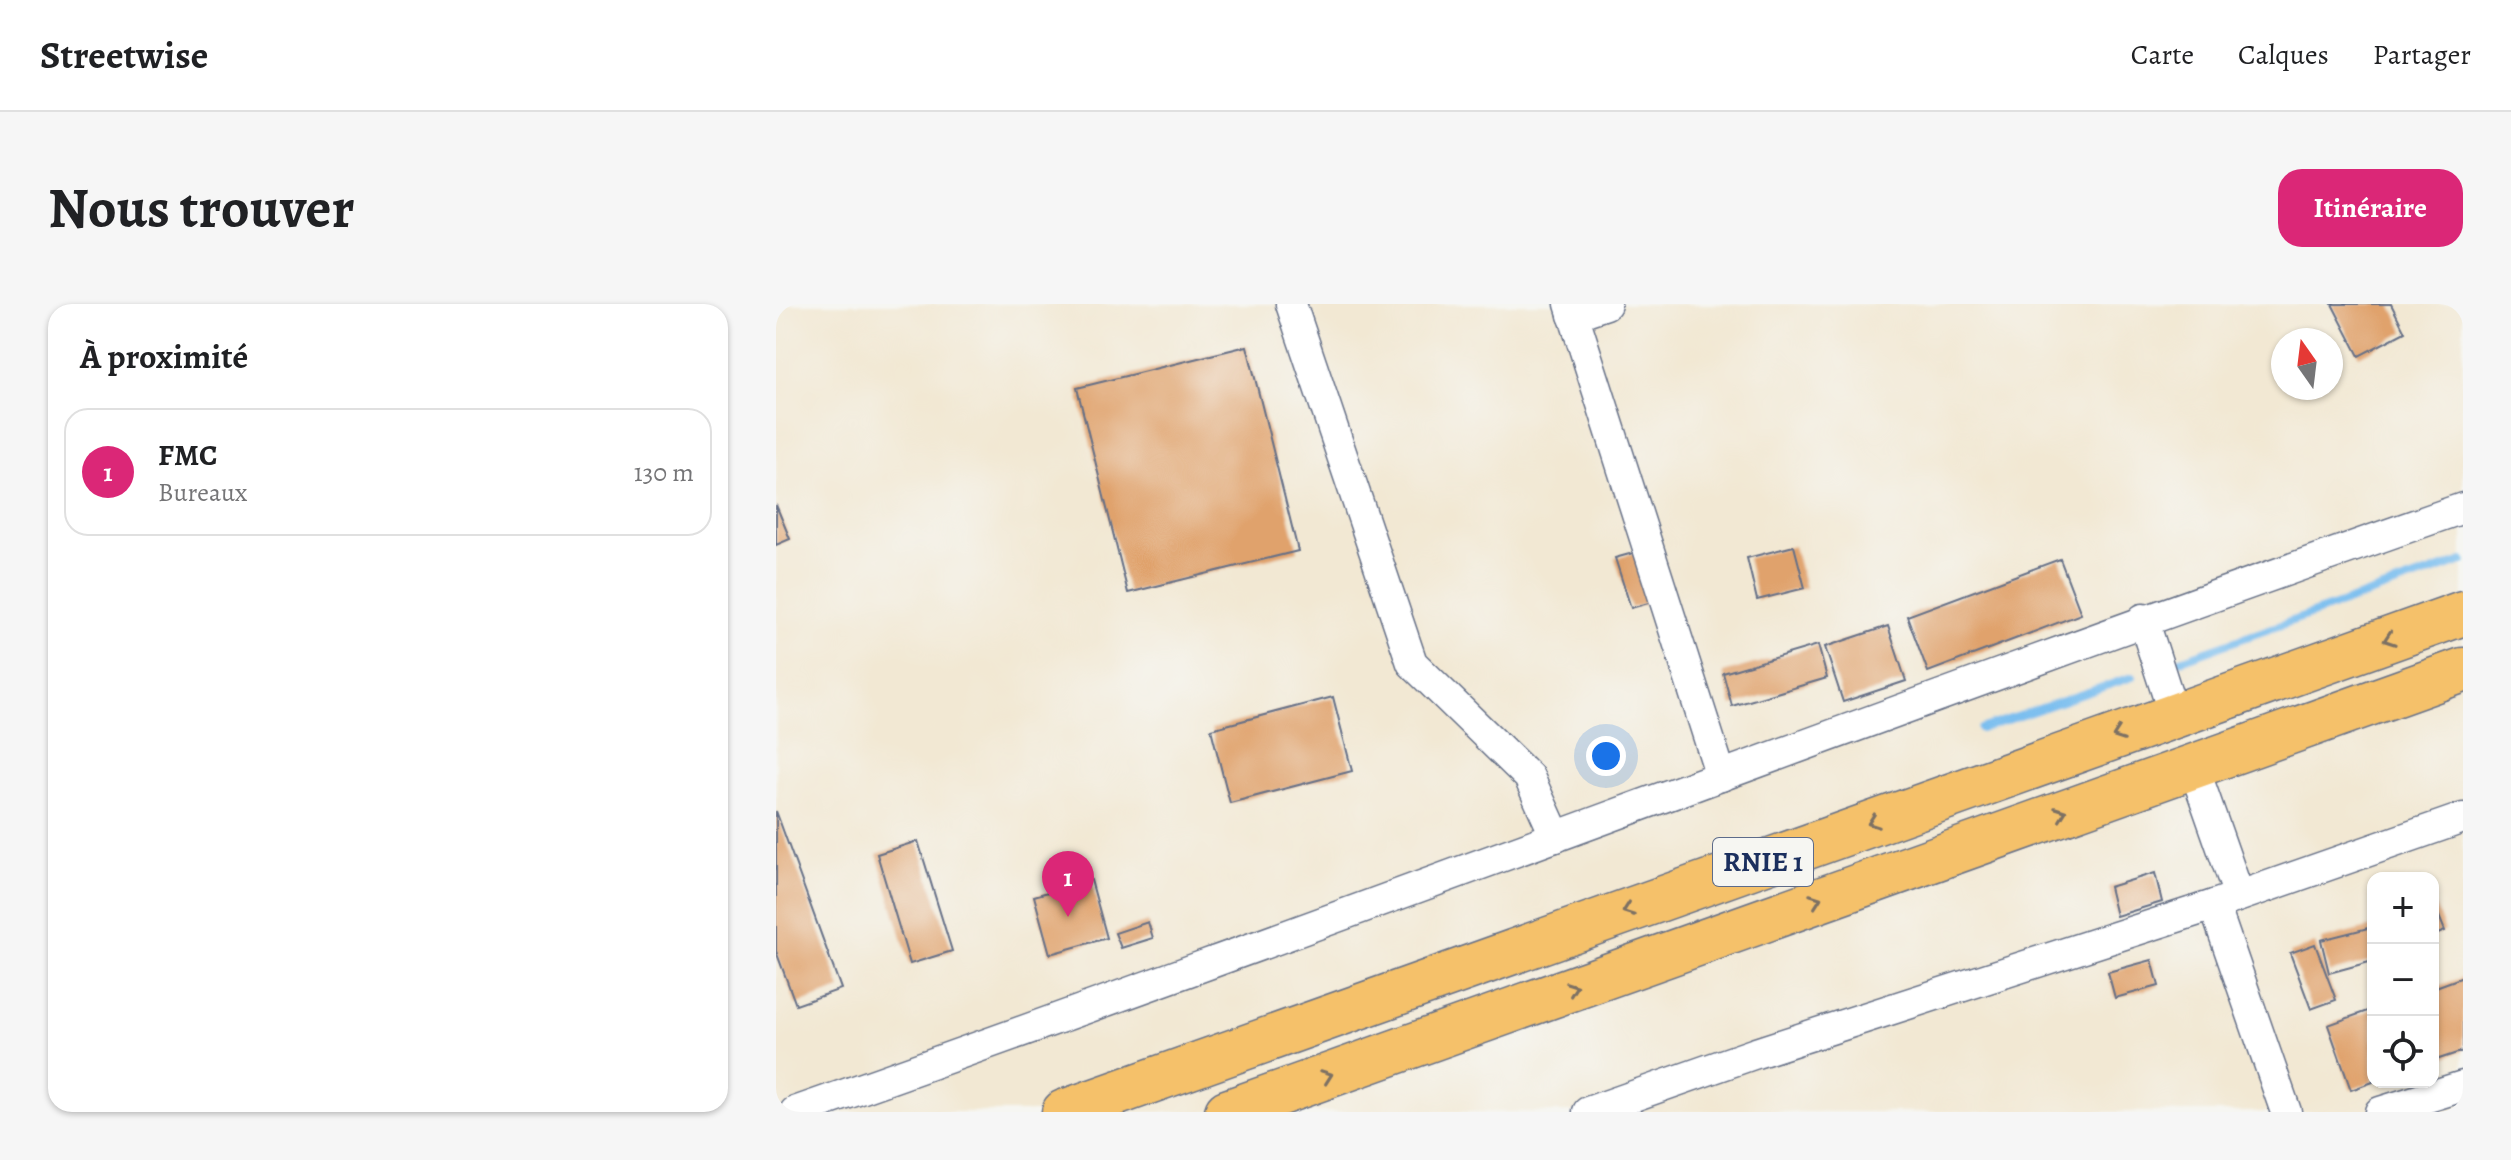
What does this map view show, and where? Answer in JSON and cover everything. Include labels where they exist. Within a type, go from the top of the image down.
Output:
[{"type":"highway","name":"RNIE 1","points":[[1064,1112],[2463,613]]},
{"type":"highway","name":"RNIE 1","points":[[1227,1112],[2463,670]]},
{"type":"street","points":[[1291,304],[1412,663],[1529,777],[1556,837]]},
{"type":"street","points":[[1606,304],[1572,309],[1721,776]]},
{"type":"street","points":[[795,1112],[1063,1018],[2143,619],[2463,508]]},
{"type":"street","points":[[2143,619],[2174,715]]},
{"type":"street","points":[[2193,765],[2286,1112]]},
{"type":"street","points":[[1588,1112],[1756,1053],[2227,901],[2463,818]]},
{"type":"street","points":[[2380,1112],[2463,1086]]},
{"type":"building","points":[[2332,304],[2391,304],[2405,332],[2359,356]]},
{"type":"building","points":[[1247,346],[1298,551],[1128,593],[1077,388]]},
{"type":"building","points":[[776,505],[790,539],[776,545]]},
{"type":"building","points":[[1794,546],[1805,588],[1757,600],[1747,558]]},
{"type":"building","points":[[1644,550],[1659,600],[1631,608],[1615,558]]},
{"type":"building","points":[[2060,559],[2081,614],[1928,672],[1907,616]]},
{"type":"building","points":[[1888,626],[1906,681],[1843,702],[1825,647]]},
{"type":"building","points":[[1818,645],[1827,678],[1732,706],[1723,673]]},
{"type":"building","points":[[1333,697],[1352,771],[1230,803],[1211,729]]},
{"type":"building","points":[[776,811],[841,989],[796,1005],[776,951]]},
{"type":"building","points":[[918,841],[952,951],[910,964],[877,854]]},
{"type":"building","points":[[2155,873],[2162,902],[2116,916],[2109,887]]},
{"type":"building","points":[[1091,880],[1107,938],[1050,954],[1034,896]]},
{"type":"building","points":[[2439,916],[2445,931],[2439,934]]},
{"type":"building","points":[[1148,922],[1153,938],[1121,948],[1115,933]]},
{"type":"building","points":[[2367,928],[2367,963],[2329,973],[2321,940]]},
{"type":"building","points":[[2315,944],[2336,1000],[2311,1009],[2290,953]]},
{"type":"building","points":[[2152,960],[2159,986],[2115,998],[2108,972]]},
{"type":"building","points":[[2463,977],[2463,1051],[2439,1059],[2439,1016],[2439,986]]},
{"type":"building","points":[[2367,1011],[2367,1084],[2351,1090],[2328,1025]]},
{"type":"waterway","points":[[2178,661],[2463,561]]},
{"type":"waterway","points":[[1981,729],[2132,677]]},
{"type":"place","name":"FMC","points":[[1068,917]]}]
